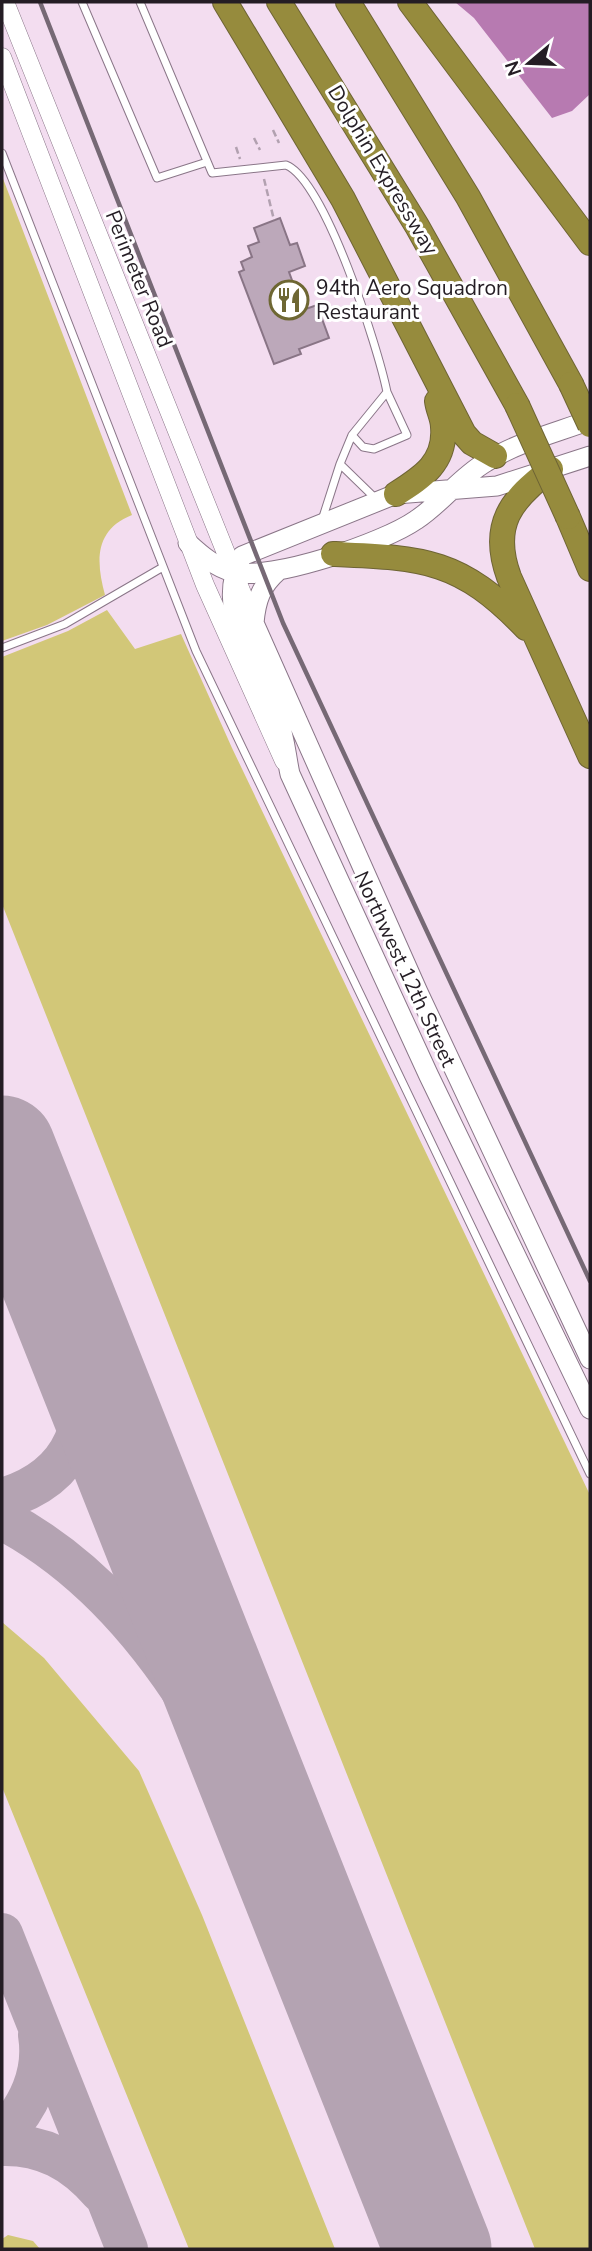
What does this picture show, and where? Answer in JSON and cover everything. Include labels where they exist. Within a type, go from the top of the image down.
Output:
[{"type":"highway","points":[[225,2],[343,199],[464,434],[472,443],[495,456]]},
{"type":"highway","name":"Dolphin Expressway","points":[[279,2],[431,249],[517,405],[590,569]]},
{"type":"highway","points":[[348,2],[474,207],[590,422]]},
{"type":"highway","points":[[410,2],[590,243]]},
{"type":"highway","points":[[387,497],[425,476],[442,452],[443,424],[438,406],[436,376]]},
{"type":"highway","points":[[551,469],[522,492],[512,505],[501,539],[509,577],[590,756]]},
{"type":"highway","points":[[333,554],[410,557],[451,569],[492,594],[541,643]]},
{"type":"main road","points":[[188,543],[212,563],[233,572],[278,571],[333,554],[406,526],[418,519],[449,489],[495,456],[590,422]]},
{"type":"main road","points":[[289,774],[279,722],[236,624],[233,572],[242,556],[387,497],[497,486],[590,456]]},
{"type":"main road","points":[[254,622],[256,603],[262,587],[278,571]]},
{"type":"main road","name":"Northwest 12th Street","points":[[254,622],[418,992],[590,1359]]},
{"type":"main road","name":"Northwest 12th Street","points":[[289,774],[429,1076],[590,1409]]},
{"type":"street","name":"Perimeter Road","points":[[5,2],[233,572]]},
{"type":"street","points":[[2,57],[188,543]]},
{"type":"street","name":"Northwest 12th Street","points":[[188,543],[218,619],[289,774]]},
{"type":"street","name":"Northwest 12th Street","points":[[233,572],[254,622]]},
{"type":"lane","points":[[82,2],[157,178],[207,162]]},
{"type":"lane","points":[[139,2],[212,173],[286,165],[300,174],[309,185],[354,285],[387,392],[407,435],[374,449],[363,447],[352,435]]},
{"type":"lane","points":[[2,153],[163,567],[223,711],[590,1474]]},
{"type":"lane","points":[[321,523],[352,435],[387,392]]},
{"type":"lane","points":[[340,464],[387,497]]},
{"type":"lane","points":[[2,648],[65,624],[163,567]]},
{"type":"path","points":[[273,130],[279,143]]},
{"type":"path","points":[[254,138],[260,150]]},
{"type":"path","points":[[236,147],[240,159]]},
{"type":"path","points":[[264,179],[274,220]]},
{"type":"shaded area","points":[[455,2],[590,2],[590,94],[572,111],[552,118],[474,18]]},
{"type":"shaded area","points":[[2,176],[132,515],[110,529],[104,538],[100,571],[105,595],[47,625],[2,641]]},
{"type":"shaded area","points":[[107,610],[135,649],[181,634],[232,748],[590,1495],[590,2249],[535,2249],[2,904],[2,657],[68,631]]},
{"type":"shaded area","points":[[2,1622],[44,1658],[139,1771],[202,1915],[335,2249],[189,2249],[2,1787]]},
{"type":"shaded area","points":[[8,2235],[33,2241],[40,2249],[2,2249],[2,2239]]},
{"type":"building","points":[[280,218],[290,245],[297,243],[305,266],[289,272],[303,310],[317,305],[329,338],[299,349],[301,354],[274,364],[239,272],[244,270],[241,262],[252,257],[248,246],[259,242],[254,228]]},
{"type":"taxiway","points":[[2,1499],[28,1489],[48,1476],[64,1460],[75,1442],[84,1398],[81,1348]]},
{"type":"taxiway","points":[[2,1519],[69,1563],[126,1618],[176,1682],[219,1752],[257,1826],[357,2048]]},
{"type":"taxiway","points":[[2,1934],[127,2249]]},
{"type":"taxiway","points":[[2,2135],[12,2125],[33,2089],[40,2063],[39,2035]]},
{"type":"taxiway","points":[[2,2145],[31,2148],[57,2157],[80,2171],[101,2192]]},
{"type":"taxiway","points":[[431,2231],[437,2249]]},
{"type":"runway","points":[[2,1149],[438,2249]]},
{"type":"railway","points":[[40,2],[283,623],[590,1281]]},
{"type":"place","name":"94th Aero Squadron Restaurant","points":[[289,300]]}]
